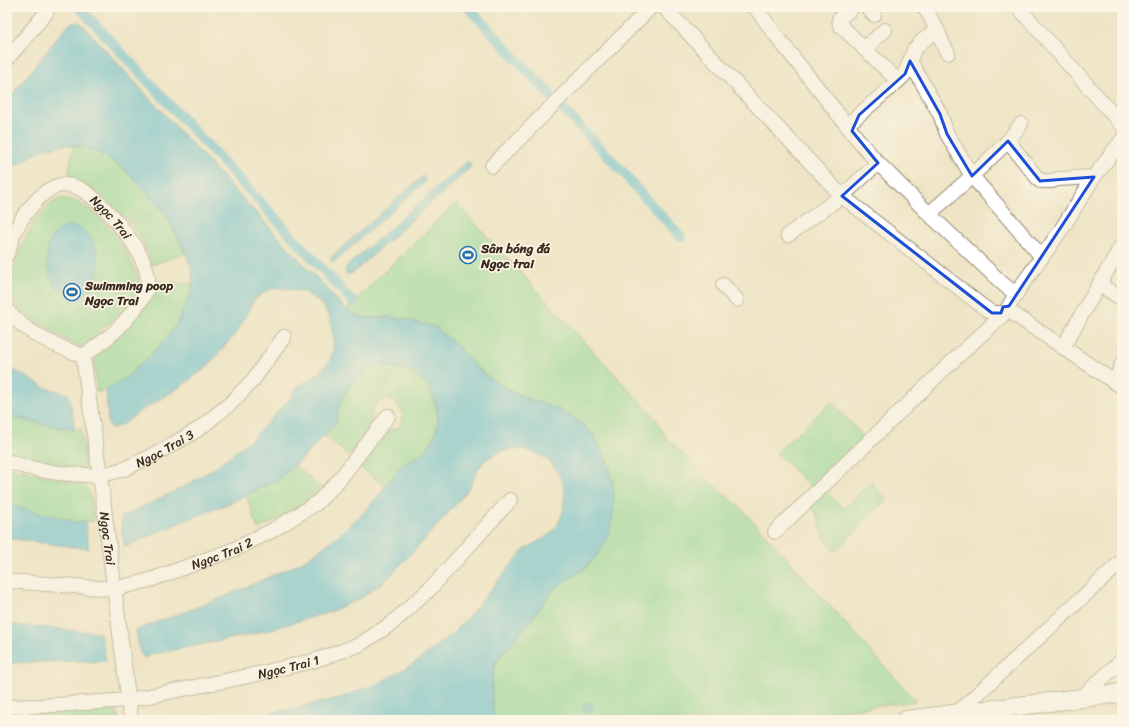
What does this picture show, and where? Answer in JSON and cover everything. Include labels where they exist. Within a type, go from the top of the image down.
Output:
[{"type":"main road","points":[[906,720],[1122,693]]},
{"type":"street","points":[[7,59],[46,13],[48,7]]},
{"type":"street","points":[[492,166],[651,7]]},
{"type":"street","points":[[664,7],[842,196],[990,312],[1007,313],[1063,347],[1119,385],[1122,364]]},
{"type":"street","points":[[755,7],[774,33],[855,122],[878,163],[929,214],[1003,284],[1016,294]]},
{"type":"street","points":[[853,7],[839,19],[840,25],[898,81]]},
{"type":"street","points":[[924,7],[940,36],[942,46],[948,53]]},
{"type":"street","points":[[1018,7],[1122,125]]},
{"type":"street","points":[[864,49],[885,30]]},
{"type":"street","points":[[855,122],[905,74],[914,50],[922,41],[937,30]]},
{"type":"street","points":[[910,61],[940,114],[947,134],[972,176],[1042,257]]},
{"type":"street","points":[[929,214],[1008,142],[1021,124]]},
{"type":"street","points":[[775,532],[948,365],[1007,313],[1016,294],[1059,234],[1094,178],[1122,140]]},
{"type":"street","points":[[1008,142],[1040,181],[1052,181],[1057,178],[1094,178]]},
{"type":"street","points":[[788,235],[842,196],[878,163]]},
{"type":"street","name":"Ngọc Trai","points":[[7,254],[16,230],[36,200],[53,187],[63,185],[73,186],[83,190],[98,201],[113,217],[129,237],[140,255],[146,269],[148,279],[147,288],[142,300],[125,322],[104,341],[82,356],[100,476],[131,720]]},
{"type":"street","points":[[1063,347],[1122,245]]},
{"type":"street","points":[[1099,284],[1122,299]]},
{"type":"street","points":[[723,285],[737,300]]},
{"type":"street","points":[[7,310],[28,330],[59,347],[82,356]]},
{"type":"street","name":"Ngọc Trai 3","points":[[7,461],[25,467],[59,473],[100,476],[124,469],[158,453],[199,429],[231,403],[253,380],[284,337]]},
{"type":"street","name":"Ngọc Trai 2","points":[[7,581],[114,589],[150,580],[234,549],[273,530],[303,512],[323,497],[340,479],[388,416]]},
{"type":"street","name":"Ngọc Trai 1","points":[[7,707],[129,700],[244,677],[313,661],[359,645],[391,624],[429,590],[510,500]]},
{"type":"street","points":[[957,713],[1122,561]]},
{"type":"street","points":[[1080,699],[1122,660]]},
{"type":"highlighted area","points":[[910,61],[940,114],[947,134],[972,176],[1008,141],[1040,181],[1094,177],[1009,306],[1003,307],[1001,313],[992,313],[842,196],[878,163],[852,131],[859,115],[905,74]]},
{"type":"green space","points":[[73,146],[80,146],[106,156],[134,178],[165,214],[185,253],[152,265],[144,243],[128,220],[97,192],[68,180]]},
{"type":"green space","points":[[65,198],[77,202],[87,208],[106,223],[121,242],[139,279],[137,290],[124,309],[100,331],[93,341],[81,348],[67,341],[20,310],[12,299],[10,292],[12,272],[20,250],[33,224],[42,212],[51,204],[56,200]]},
{"type":"green space","points":[[456,203],[656,419],[665,436],[715,487],[738,505],[916,701],[836,711],[783,720],[494,720],[491,677],[499,658],[555,588],[575,574],[583,571],[599,553],[611,473],[601,448],[588,429],[558,409],[528,399],[488,377],[475,366],[454,343],[435,327],[404,319],[389,317],[367,318],[355,315],[346,309]]},
{"type":"green space","points":[[156,281],[192,284],[190,296],[179,319],[161,345],[140,365],[118,382],[97,393],[94,361],[96,357],[144,309],[156,287]]},
{"type":"green space","points":[[387,366],[409,372],[419,377],[428,386],[436,410],[438,422],[435,435],[426,450],[407,461],[385,486],[358,466],[381,434],[399,427],[402,423],[403,412],[396,404],[387,399],[380,401],[373,407],[371,427],[349,456],[324,436],[336,422],[339,405],[353,383],[366,372],[374,368]]},
{"type":"green space","points":[[832,402],[869,443],[822,487],[844,509],[871,482],[887,500],[835,551],[824,538],[817,514],[807,501],[812,488],[776,453]]},
{"type":"green space","points":[[7,417],[75,430],[81,429],[85,458],[83,468],[77,472],[7,455]]},
{"type":"green space","points":[[294,465],[322,488],[290,513],[258,529],[246,495],[277,480]]},
{"type":"green space","points":[[7,467],[81,484],[87,488],[90,494],[94,521],[75,522],[7,505]]},
{"type":"green space","points":[[109,710],[116,712],[120,720],[7,720],[7,713]]},
{"type":"water","points":[[76,22],[81,23],[346,309],[355,315],[367,318],[389,317],[404,319],[435,327],[454,343],[475,366],[488,377],[528,399],[558,409],[578,421],[592,433],[606,459],[613,486],[613,515],[610,528],[605,542],[594,560],[553,591],[500,657],[493,672],[492,680],[494,720],[242,720],[339,698],[379,683],[419,660],[451,634],[469,616],[521,553],[549,535],[557,526],[563,512],[565,489],[558,472],[548,460],[538,454],[522,449],[510,449],[497,453],[484,461],[477,471],[471,485],[463,496],[430,534],[384,582],[361,598],[330,612],[254,634],[154,654],[144,658],[140,653],[136,630],[221,598],[292,567],[307,559],[332,540],[348,527],[374,501],[400,466],[424,452],[435,434],[438,424],[438,417],[437,408],[432,393],[426,383],[420,378],[397,368],[379,366],[368,370],[360,375],[348,388],[337,414],[337,422],[301,460],[277,480],[232,502],[167,528],[125,547],[121,521],[122,517],[185,486],[213,469],[252,439],[290,399],[296,388],[318,374],[329,362],[333,351],[334,340],[330,318],[321,304],[305,292],[276,288],[266,291],[253,301],[237,332],[206,368],[180,387],[139,412],[125,423],[112,429],[108,424],[106,390],[124,379],[151,355],[168,336],[176,325],[192,291],[193,280],[191,266],[178,237],[165,214],[134,178],[106,156],[80,146],[64,145],[43,149],[15,166],[7,174],[7,101],[62,32],[69,24]]},
{"type":"water","points":[[466,162],[469,162],[471,167],[353,273],[346,274],[345,268]]},
{"type":"water","points":[[423,176],[426,181],[334,262],[331,261],[331,257]]},
{"type":"water","points":[[70,226],[82,230],[91,238],[95,245],[98,262],[98,271],[92,286],[83,298],[73,301],[55,285],[48,268],[47,259],[50,242],[54,235],[61,229]]},
{"type":"water","points":[[7,366],[46,388],[69,394],[75,430],[7,417]]},
{"type":"water","points":[[7,505],[75,522],[85,522],[89,549],[7,538]]},
{"type":"water","points":[[7,624],[100,633],[106,661],[7,663]]},
{"type":"water","points":[[586,703],[590,703],[592,704],[592,712],[586,713],[583,710],[583,706]]},
{"type":"waterway","points":[[79,7],[353,302]]},
{"type":"waterway","points":[[468,7],[551,96]]},
{"type":"waterway","points":[[559,105],[627,176],[681,237]]},
{"type":"place","name":"Sân bóng đá Ngọc trai","points":[[468,255]]},
{"type":"place","name":"Swimming poop Ngọc Trai","points":[[72,292]]}]
